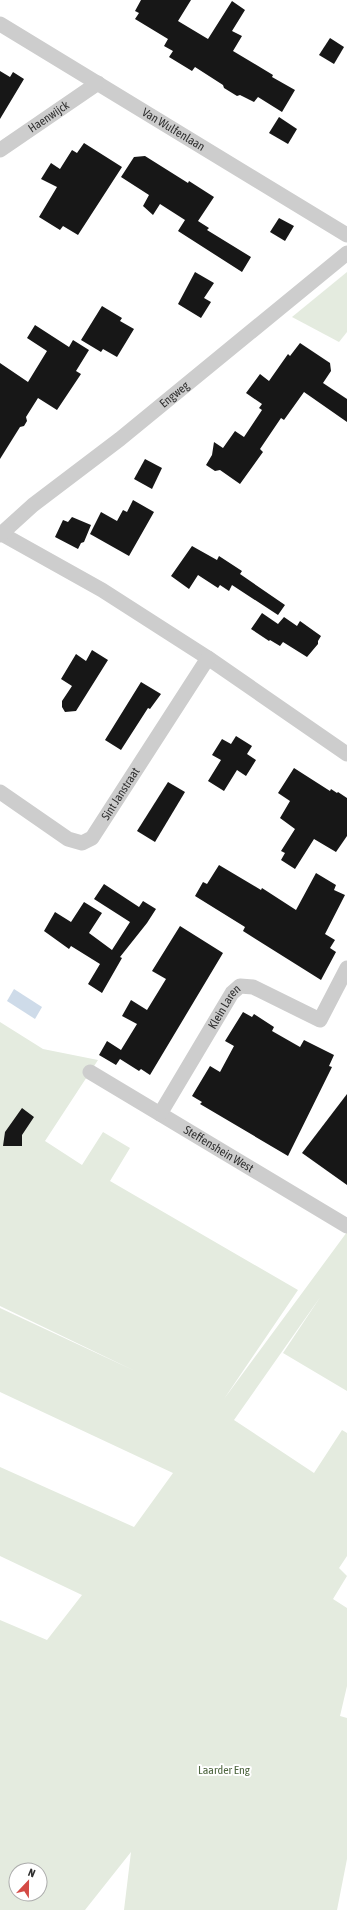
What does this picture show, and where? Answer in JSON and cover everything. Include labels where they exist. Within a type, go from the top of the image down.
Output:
[{"type":"street","name":"Van Wulfenlaan","points":[[0,24],[347,235]]},
{"type":"street","name":"Haenwijck","points":[[0,150],[98,83]]},
{"type":"street","name":"Engweg","points":[[0,534],[33,505],[120,439],[347,253]]},
{"type":"street","points":[[0,534],[102,590],[208,658],[347,754]]},
{"type":"street","name":"Sint Janstraat","points":[[0,792],[68,839],[82,843],[92,838],[208,658]]},
{"type":"street","name":"Klein Laren","points":[[160,1114],[232,992],[240,986],[253,987],[320,1020],[347,968]]},
{"type":"street","name":"Steffenshein West","points":[[90,1072],[347,1226]]},
{"type":"green space","points":[[347,272],[347,332],[339,342],[292,317]]},
{"type":"green space","name":"Laarder Eng","points":[[0,1022],[43,1049],[98,1060],[45,1141],[82,1165],[103,1132],[130,1148],[110,1181],[298,1290],[224,1399],[347,1232],[347,1391],[283,1353],[321,1296],[234,1420],[314,1473],[342,1430],[347,1433],[347,1556],[339,1568],[347,1576],[333,1599],[347,1608],[347,1686],[340,1716],[347,1718],[347,1859],[337,1910],[124,1910],[131,1852],[85,1910],[0,1910],[0,1620],[47,1640],[82,1595],[0,1556],[0,1467],[134,1527],[173,1473],[0,1392],[0,1308],[135,1371],[0,1306]]},
{"type":"water","points":[[14,989],[42,1007],[35,1019],[7,1001]]},
{"type":"building","points":[[141,0],[191,0],[178,21],[208,39],[232,1],[245,10],[232,31],[242,36],[233,51],[273,75],[272,77],[295,90],[282,112],[258,97],[254,102],[240,95],[237,96],[195,67],[192,71],[169,57],[173,51],[164,46],[168,39],[135,19],[139,13],[135,11]]},
{"type":"building","points":[[330,38],[344,47],[334,64],[319,55]]},
{"type":"building","points":[[0,71],[10,77],[13,72],[24,79],[0,119]]},
{"type":"building","points":[[279,117],[297,129],[288,144],[269,133]]},
{"type":"building","points":[[84,143],[122,167],[78,235],[63,226],[60,230],[39,217],[57,187],[41,179],[51,163],[60,169],[72,150],[77,153]]},
{"type":"building","points":[[145,156],[188,183],[189,181],[214,197],[198,221],[209,228],[207,230],[251,257],[242,272],[178,231],[185,220],[160,204],[153,215],[143,206],[149,195],[121,177],[134,157]]},
{"type":"building","points":[[279,218],[294,226],[285,241],[270,232]]},
{"type":"building","points":[[195,272],[214,283],[204,298],[211,302],[201,318],[178,304]]},
{"type":"building","points":[[102,306],[122,318],[120,321],[134,329],[117,357],[103,349],[101,352],[81,340]]},
{"type":"building","points":[[35,325],[69,347],[73,340],[89,350],[76,371],[81,374],[57,410],[38,398],[26,417],[27,421],[24,426],[20,427],[0,459],[0,363],[28,382],[47,351],[27,338]]},
{"type":"building","points":[[300,343],[330,363],[331,371],[323,383],[347,399],[347,422],[304,392],[284,420],[281,418],[260,449],[263,452],[240,484],[220,470],[215,471],[206,465],[212,455],[214,442],[223,448],[235,431],[244,437],[262,410],[259,408],[262,404],[246,393],[260,374],[269,381],[288,354],[290,356]]},
{"type":"building","points":[[145,459],[162,468],[152,489],[134,479]]},
{"type":"building","points":[[133,500],[154,512],[129,556],[90,534],[101,512],[117,521],[123,510],[127,512]]},
{"type":"building","points":[[72,517],[91,525],[84,542],[81,543],[78,549],[55,537],[63,520],[68,522]]},
{"type":"building","points":[[192,546],[217,560],[219,556],[242,571],[240,574],[285,605],[278,615],[232,585],[229,591],[220,585],[218,588],[198,575],[189,589],[171,576]]},
{"type":"building","points":[[262,613],[278,624],[284,617],[297,626],[300,621],[321,636],[318,644],[307,657],[283,642],[280,646],[270,640],[269,641],[251,629]]},
{"type":"building","points":[[92,650],[108,660],[76,711],[65,712],[62,707],[62,701],[72,686],[61,679],[76,654],[86,661]]},
{"type":"building","points":[[141,682],[161,694],[150,709],[148,708],[121,750],[105,740]]},
{"type":"building","points":[[236,736],[252,746],[247,754],[256,760],[246,776],[237,770],[224,791],[208,781],[221,760],[212,755],[222,739],[231,744]]},
{"type":"building","points":[[294,768],[330,791],[331,789],[347,798],[347,836],[336,852],[314,839],[295,869],[281,860],[285,853],[281,851],[295,829],[280,818],[290,801],[278,793]]},
{"type":"building","points":[[168,782],[185,792],[155,842],[137,831]]},
{"type":"building","points":[[219,865],[261,890],[262,888],[296,910],[316,873],[336,885],[334,890],[345,895],[325,934],[335,940],[330,948],[336,952],[321,980],[243,931],[245,927],[195,896],[203,882],[207,884]]},
{"type":"building","points":[[104,884],[139,907],[143,901],[156,909],[120,957],[122,958],[102,993],[88,984],[100,964],[71,946],[69,949],[44,931],[55,912],[71,922],[84,902],[102,913],[89,933],[112,950],[130,922],[94,899]]},
{"type":"building","points":[[180,926],[223,953],[150,1075],[141,1069],[139,1071],[120,1059],[116,1065],[99,1055],[107,1041],[121,1050],[137,1024],[122,1016],[131,1000],[147,1010],[166,979],[152,971]]},
{"type":"building","points":[[243,1012],[252,1017],[254,1014],[274,1027],[272,1031],[300,1047],[304,1040],[334,1055],[329,1066],[332,1067],[288,1156],[200,1104],[202,1102],[192,1096],[210,1066],[220,1072],[234,1046],[225,1041]]},
{"type":"building","points":[[347,1094],[347,1185],[302,1153]]},
{"type":"building","points":[[22,1108],[34,1117],[22,1135],[22,1146],[3,1146],[5,1132]]}]
